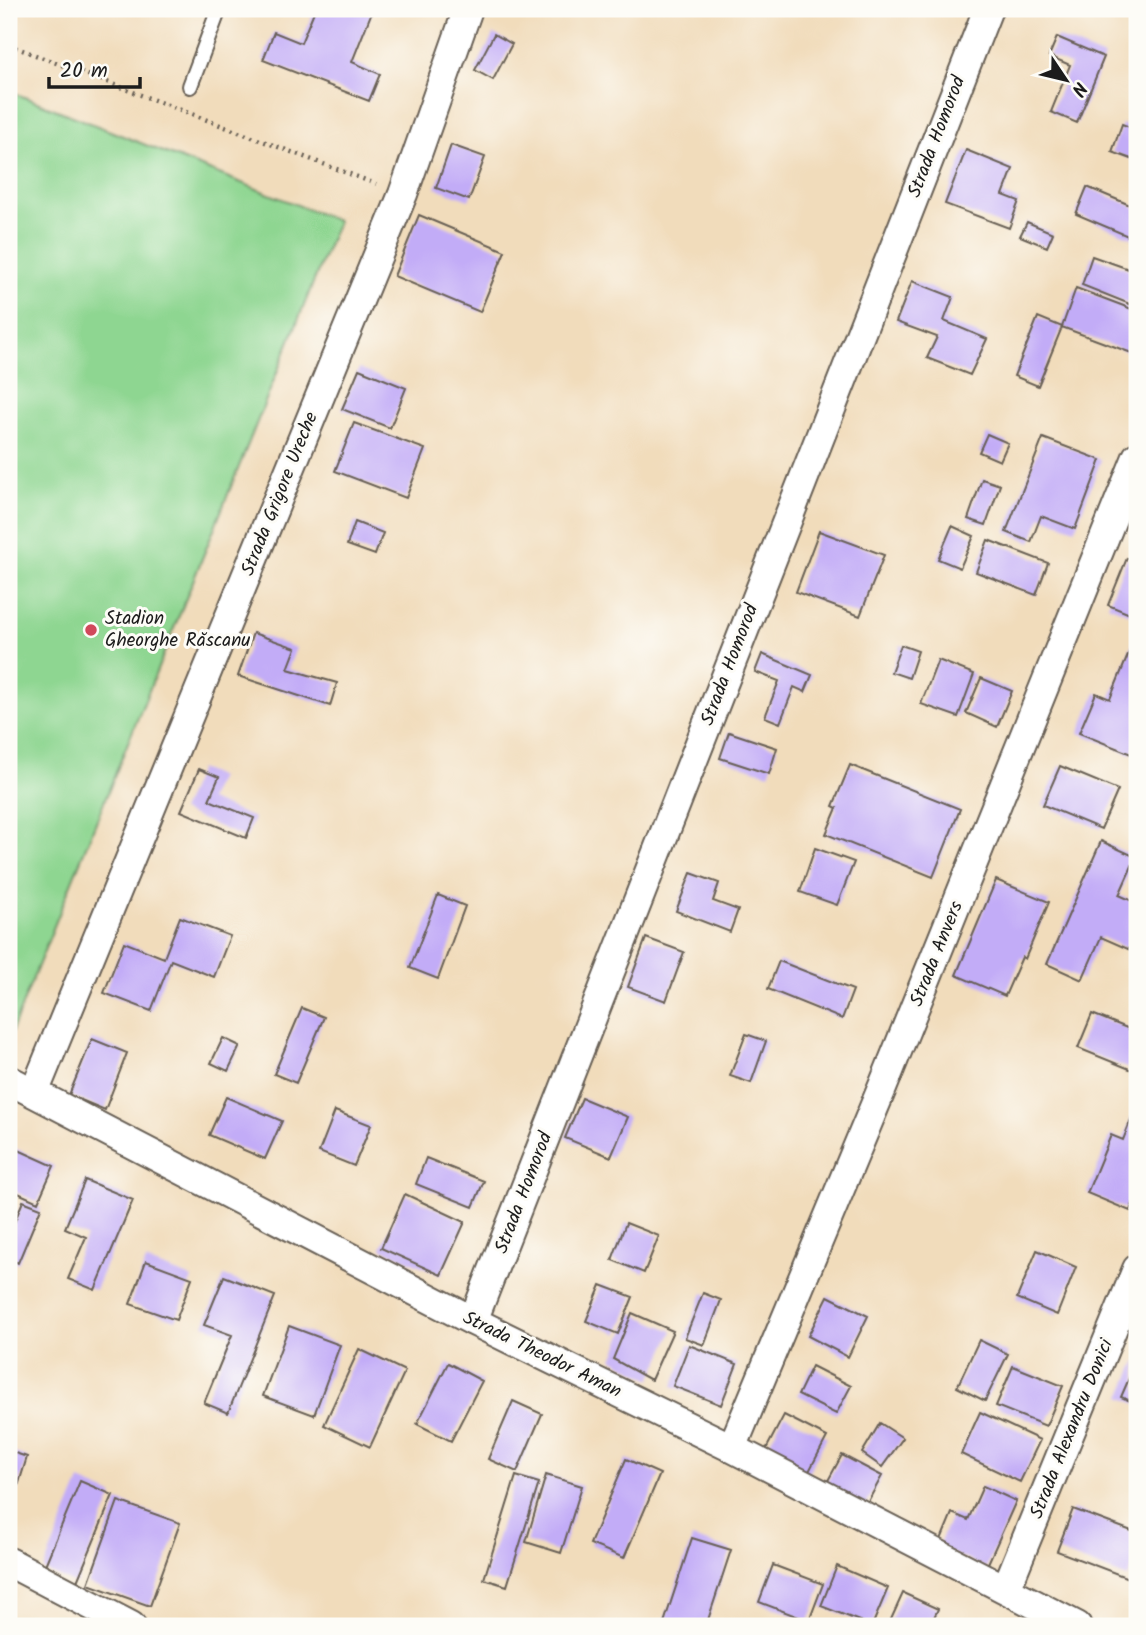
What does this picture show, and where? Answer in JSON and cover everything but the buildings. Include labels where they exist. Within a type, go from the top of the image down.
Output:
[{"type":"street","name":"Strada Grigore Ureche","points":[[34,1093],[403,194],[468,9]]},
{"type":"street","name":"Strada Homorod","points":[[473,1321],[988,9]]},
{"type":"street","name":"Strada Anvers","points":[[732,1448],[883,1086],[1137,457]]},
{"type":"street","name":"Strada Theodor Aman","points":[[9,1080],[473,1321],[732,1448],[1077,1626]]},
{"type":"street","name":"Strada Alexandru Donici","points":[[1006,1589],[1137,1269]]},
{"type":"street","points":[[9,1562],[131,1626]]},
{"type":"lane","points":[[190,86],[219,9]]},
{"type":"path","points":[[9,46],[403,194]]},
{"type":"green space","name":"Stadion Gheorghe Răscanu","points":[[9,91],[338,221],[9,1038]]},
{"type":"place","name":"Stadion Gheorghe Răscanu","points":[[91,630]]}]
